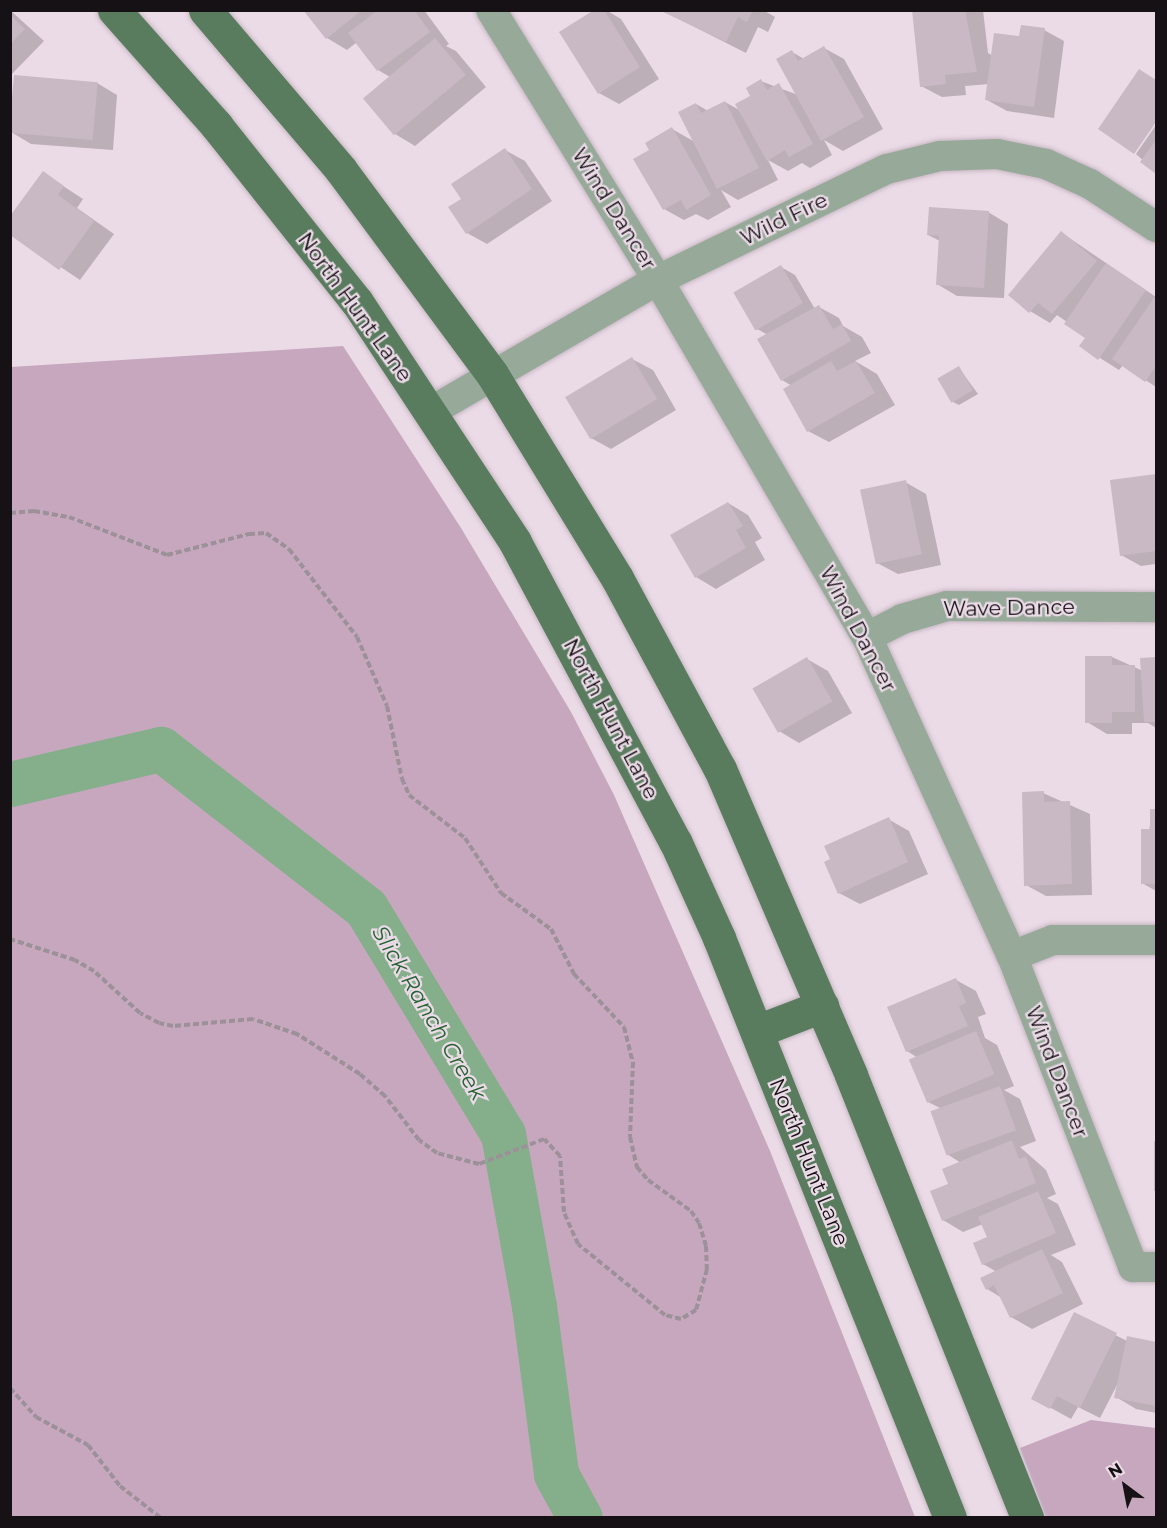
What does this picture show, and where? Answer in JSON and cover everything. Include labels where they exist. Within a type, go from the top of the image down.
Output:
[{"type":"main road","name":"North Hunt Lane","points":[[114,10],[216,125],[357,302],[515,542],[676,843],[757,1031],[950,1518]]},
{"type":"main road","points":[[205,10],[341,171],[492,374],[617,578],[720,769],[822,1006],[1026,1518]]},
{"type":"main road","points":[[757,1031],[822,1006]]},
{"type":"street","name":"Wind Dancer","points":[[491,10],[658,280],[867,637],[1012,956],[1133,1267],[1156,1267]]},
{"type":"street","name":"Wild Fire","points":[[430,412],[492,374],[658,280],[888,169],[940,156],[997,154],[1046,164],[1090,184],[1156,227]]},
{"type":"street","name":"Wave Dance","points":[[867,637],[902,619],[947,606],[1156,607]]},
{"type":"street","points":[[1012,956],[1053,940],[1156,940]]},
{"type":"path","points":[[10,513],[34,511],[69,517],[167,555],[249,534],[266,534],[283,544],[306,568],[357,637],[387,706],[402,779],[409,795],[465,838],[501,892],[551,929],[574,974],[624,1027],[633,1062],[630,1137],[637,1167],[648,1180],[691,1211],[699,1223],[706,1246],[703,1291],[696,1310],[688,1317],[674,1319],[665,1315],[578,1244],[564,1212],[560,1156],[544,1139],[537,1140],[490,1162],[479,1164],[437,1153],[419,1140],[385,1096],[360,1074],[297,1034],[253,1019],[172,1026],[159,1023],[140,1013],[94,971],[75,960],[10,939]]},
{"type":"path","points":[[10,1388],[36,1417],[88,1445],[120,1486],[161,1518]]},
{"type":"shaded area","points":[[343,346],[461,528],[571,712],[614,795],[770,1151],[915,1517],[11,1517],[11,367]]},
{"type":"shaded area","points":[[1091,1420],[1156,1428],[1156,1517],[1046,1517],[1020,1448]]},
{"type":"building","points":[[303,10],[362,10],[326,39]]},
{"type":"building","points":[[378,10],[414,10],[430,32],[377,71],[348,33]]},
{"type":"building","points":[[594,10],[604,10],[640,67],[598,94],[559,32]]},
{"type":"building","points":[[659,10],[753,10],[747,22],[738,17],[726,42]]},
{"type":"building","points":[[912,10],[965,10],[977,72],[945,75],[946,84],[920,87]]},
{"type":"building","points":[[10,15],[25,29],[10,44]]},
{"type":"building","points":[[1021,25],[1045,28],[1034,107],[985,100],[994,33],[1019,36]]},
{"type":"building","points":[[435,38],[466,75],[394,135],[363,98]]},
{"type":"building","points":[[824,46],[864,117],[821,141],[776,59],[792,50],[798,61]]},
{"type":"building","points":[[1139,69],[1156,80],[1156,122],[1134,154],[1098,129]]},
{"type":"building","points":[[14,75],[98,82],[93,140],[10,133]]},
{"type":"building","points":[[761,79],[767,90],[779,83],[813,144],[789,157],[785,150],[767,161],[735,104],[750,96],[746,88]]},
{"type":"building","points":[[725,101],[759,168],[717,189],[678,112],[696,103],[701,113]]},
{"type":"building","points":[[672,127],[711,195],[686,210],[681,200],[663,210],[633,159],[649,150],[645,143]]},
{"type":"building","points":[[1156,140],[1156,174],[1140,162]]},
{"type":"building","points":[[505,148],[532,189],[466,234],[448,207],[461,199],[451,184]]},
{"type":"building","points":[[43,171],[64,186],[58,195],[94,221],[59,270],[10,235],[10,216]]},
{"type":"building","points":[[929,207],[989,211],[984,288],[936,285],[939,236],[927,235]]},
{"type":"building","points":[[1061,231],[1097,261],[1052,314],[1038,303],[1029,313],[1008,295]]},
{"type":"building","points":[[1106,263],[1146,290],[1098,360],[1079,346],[1085,338],[1064,324]]},
{"type":"building","points":[[781,265],[803,303],[755,331],[733,292]]},
{"type":"building","points":[[1156,295],[1156,366],[1145,382],[1112,359]]},
{"type":"building","points":[[819,305],[833,329],[842,324],[851,341],[781,381],[757,339]]},
{"type":"building","points":[[632,357],[657,399],[590,439],[565,397]]},
{"type":"building","points":[[831,361],[837,371],[856,361],[875,393],[807,432],[783,389]]},
{"type":"building","points":[[959,366],[973,390],[951,403],[937,378]]},
{"type":"building","points":[[1156,474],[1156,551],[1120,556],[1110,480]]},
{"type":"building","points":[[906,480],[922,554],[876,564],[860,490]]},
{"type":"building","points":[[728,502],[743,526],[736,530],[746,548],[695,578],[670,535]]},
{"type":"building","points":[[1085,656],[1112,656],[1112,665],[1135,665],[1135,712],[1112,712],[1112,723],[1085,723]]},
{"type":"building","points":[[807,657],[832,701],[778,733],[752,688]]},
{"type":"building","points":[[1156,657],[1156,722],[1144,722],[1140,658]]},
{"type":"building","points":[[1044,791],[1044,802],[1070,801],[1072,884],[1024,886],[1022,792]]},
{"type":"building","points":[[1150,809],[1156,809],[1156,884],[1141,884],[1141,829],[1150,829]]},
{"type":"building","points":[[889,817],[908,862],[838,894],[824,862],[830,859],[824,846]]},
{"type":"building","points":[[956,978],[966,1003],[959,1006],[968,1026],[906,1052],[887,1007]]},
{"type":"building","points":[[976,1031],[994,1074],[927,1103],[909,1060]]},
{"type":"building","points":[[1000,1086],[1016,1130],[947,1155],[930,1111]]},
{"type":"building","points":[[1012,1140],[1019,1159],[1026,1156],[1036,1183],[942,1221],[930,1191],[948,1184],[942,1169]]},
{"type":"building","points":[[1154,1141],[1156,1141],[1156,1191],[1154,1191]]},
{"type":"building","points":[[1038,1191],[1056,1233],[982,1265],[973,1243],[987,1237],[978,1217]]},
{"type":"building","points":[[1042,1249],[1063,1293],[1010,1318],[994,1285],[986,1290],[980,1278]]},
{"type":"building","points":[[1074,1312],[1117,1333],[1080,1408],[1057,1396],[1050,1409],[1031,1399]]},
{"type":"building","points":[[1127,1336],[1156,1342],[1156,1406],[1114,1398]]},
{"type":"waterway","name":"Slick Ranch Creek","points":[[10,784],[161,749],[366,908],[503,1134],[534,1306],[556,1474],[580,1518]]}]
